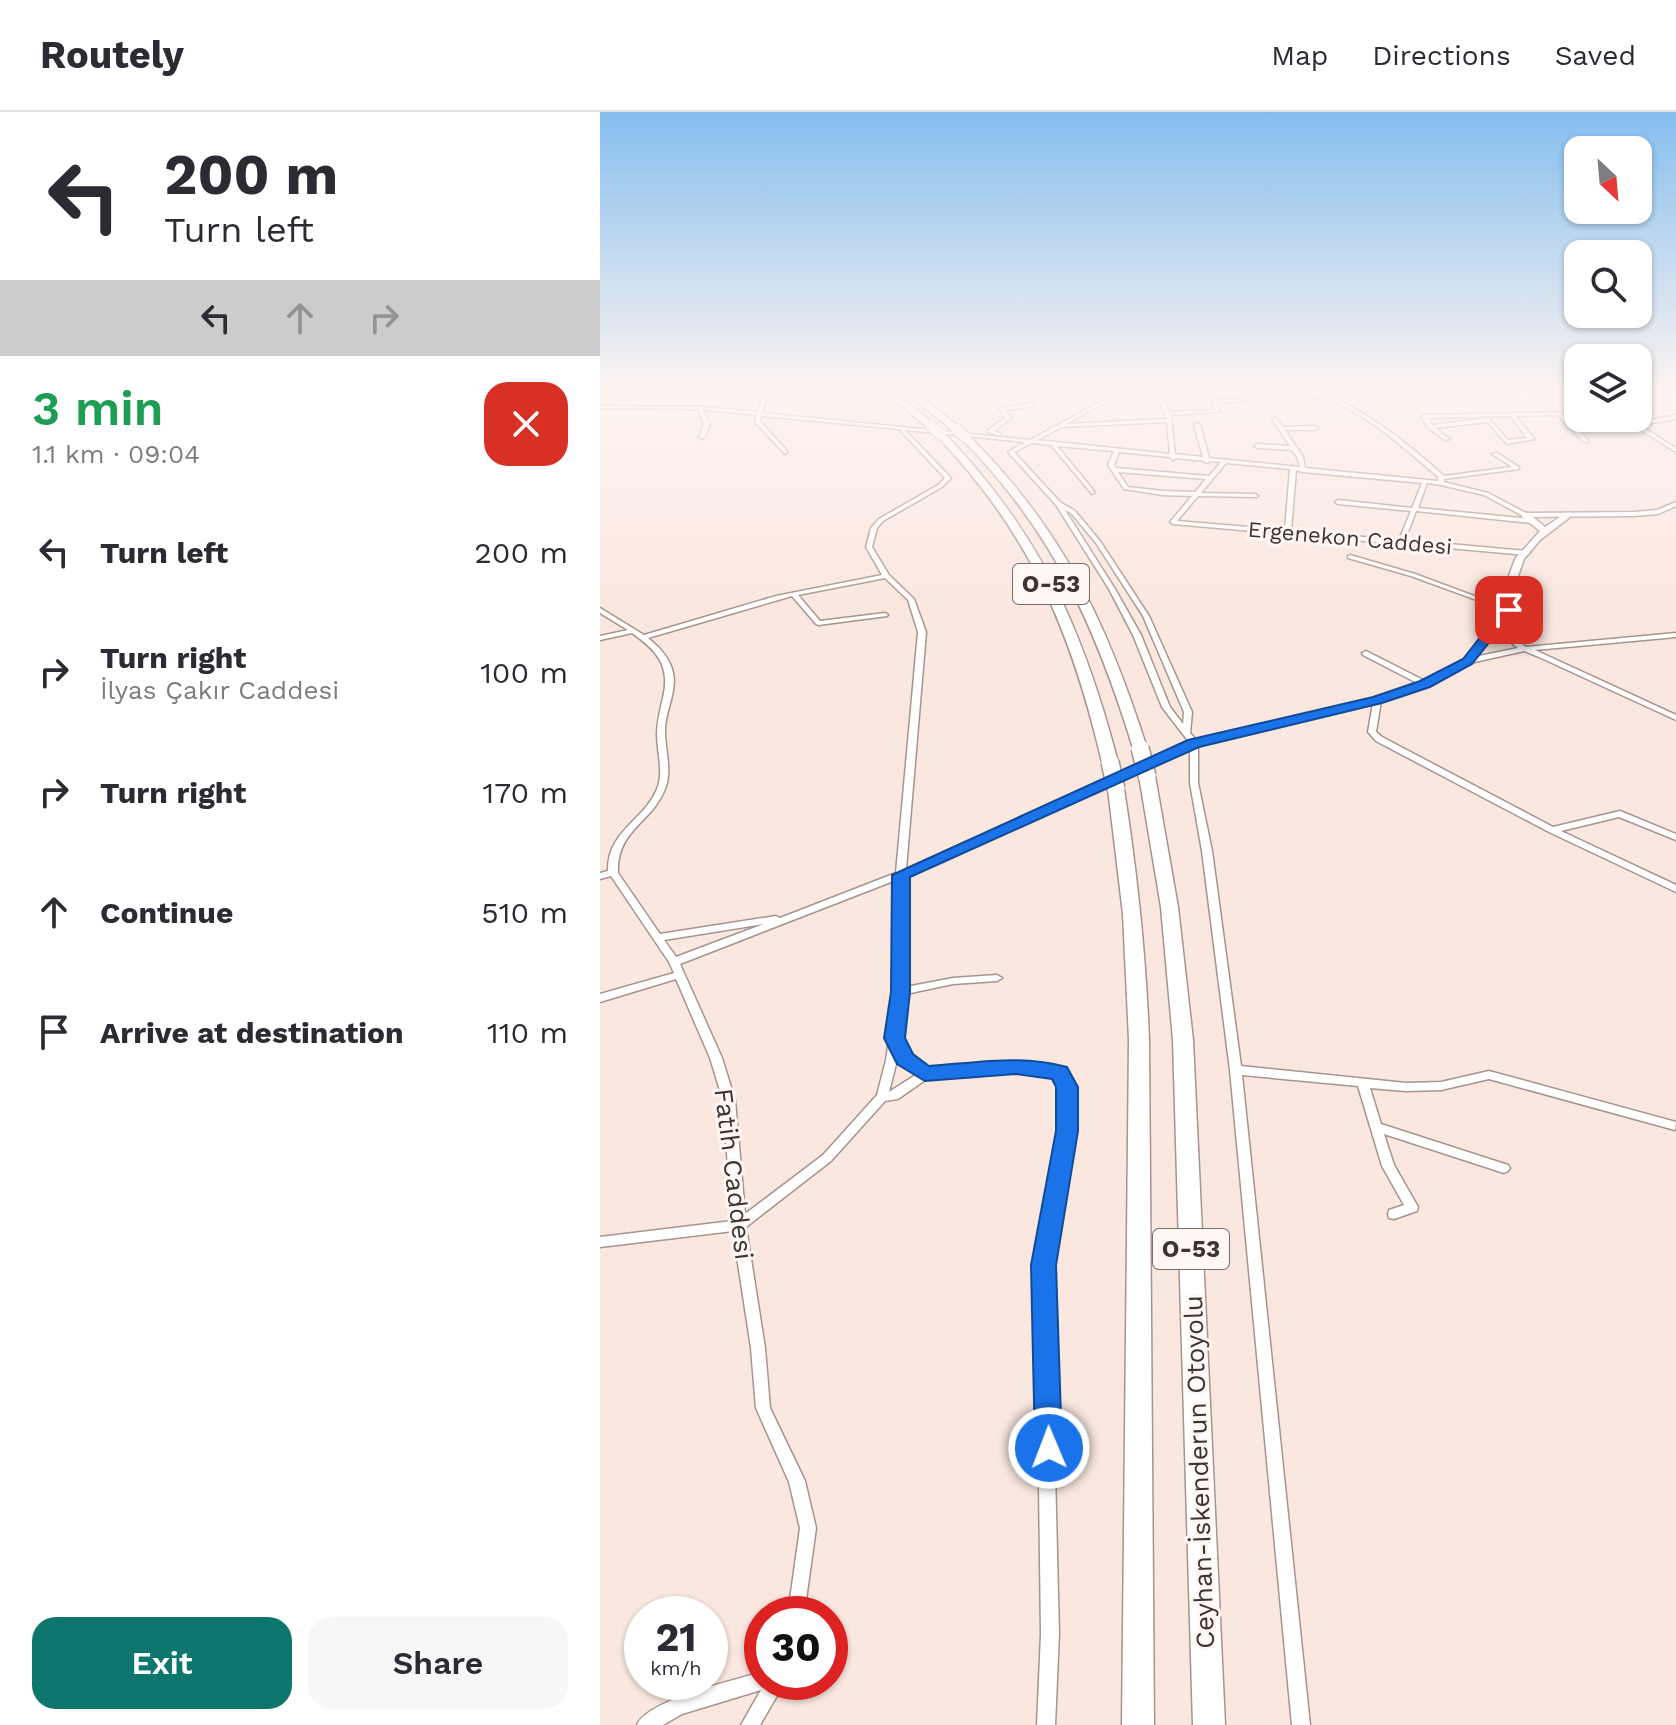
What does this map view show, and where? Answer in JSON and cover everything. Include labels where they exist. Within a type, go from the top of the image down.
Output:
[{"type":"highway","name":"Ceyhan-İskenderun Otoyolu","points":[[966,464],[1003,505],[1048,577],[1085,667],[1116,789],[1132,904],[1139,1040],[1138,1725]]},
{"type":"highway","name":"Ceyhan-İskenderun Otoyolu","points":[[990,464],[1025,502],[1073,574],[1114,665],[1140,748],[1166,871],[1177,950],[1183,1040],[1209,1725]]},
{"type":"street","points":[[600,1242],[739,1225],[827,1158],[882,1097],[901,992],[901,875],[922,632],[911,599],[886,576],[869,547],[874,528],[888,514],[940,486],[948,478],[935,464]]},
{"type":"street","points":[[1021,464],[1058,504],[1112,589],[1137,635],[1166,707],[1190,738]]},
{"type":"street","points":[[1070,464],[1092,492]]},
{"type":"street","points":[[1112,464],[1126,488],[1199,495],[1255,496]]},
{"type":"street","points":[[1143,472],[1149,464]]},
{"type":"street","points":[[1176,475],[1185,464]]},
{"type":"street","points":[[1199,495],[1222,464]]},
{"type":"street","points":[[1238,464],[1441,481],[1517,468],[1511,464]]},
{"type":"street","points":[[1301,464],[1303,470]]},
{"type":"street","points":[[1423,464],[1441,481],[1486,494],[1544,530]]},
{"type":"street","points":[[1288,532],[1293,469]]},
{"type":"street","points":[[1115,470],[1211,478]]},
{"type":"street","points":[[1401,544],[1425,481]]},
{"type":"street","name":"Ergenekon Caddesi","points":[[1199,495],[1173,522],[1527,553]]},
{"type":"street","points":[[1338,502],[1529,518],[1634,514],[1674,506],[1676,517]]},
{"type":"street","points":[[1058,504],[1073,512],[1098,542],[1146,616],[1188,712],[1194,783],[1207,851],[1236,1070],[1301,1725]]},
{"type":"street","points":[[1468,661],[1509,610],[1516,567],[1544,530],[1566,517]]},
{"type":"street","points":[[1350,557],[1413,575],[1509,610]]},
{"type":"street","points":[[600,638],[637,634],[794,594],[886,576]]},
{"type":"street","points":[[794,594],[818,623],[885,615]]},
{"type":"street","points":[[600,610],[637,634],[657,653],[670,676],[660,729],[664,778],[660,791],[613,853],[613,873],[600,876]]},
{"type":"street","points":[[1494,626],[1524,649],[1676,718]]},
{"type":"street","points":[[674,962],[901,875],[1190,738],[1377,700],[1425,684],[1468,661],[1524,649],[1676,635]]},
{"type":"street","points":[[1366,653],[1425,684]]},
{"type":"street","points":[[1377,700],[1372,732],[1379,739],[1552,830],[1676,889]]},
{"type":"street","points":[[1552,830],[1620,814],[1676,837]]},
{"type":"street","name":"Fatih Caddesi","points":[[613,873],[674,962],[716,1058],[729,1100],[739,1225],[758,1348],[763,1408],[797,1481],[808,1528],[799,1596]]},
{"type":"street","points":[[657,938],[798,915]]},
{"type":"street","points":[[600,998],[679,975]]},
{"type":"street","points":[[901,992],[953,981],[997,978]]},
{"type":"street","points":[[895,1038],[905,1058],[925,1074]]},
{"type":"street","points":[[882,1097],[894,1096],[925,1074],[1016,1067],[1059,1072],[1067,1087],[1067,1131],[1043,1265],[1050,1634],[1046,1725]]},
{"type":"street","points":[[1236,1070],[1406,1087],[1441,1086],[1489,1075],[1675,1126]]},
{"type":"street","points":[[1363,1083],[1388,1166],[1412,1207],[1394,1214]]},
{"type":"street","points":[[1377,1127],[1504,1168]]},
{"type":"street","points":[[646,1725],[678,1706],[744,1686]]},
{"type":"street","points":[[750,1725],[765,1700]]},
{"type":"route","points":[[1049,1448],[1043,1265],[1067,1131],[1067,1087],[1059,1072],[1016,1067],[925,1074],[901,1054],[895,1038],[901,992],[901,875],[1194,743],[1377,700],[1425,684],[1468,661],[1509,610]]}]
